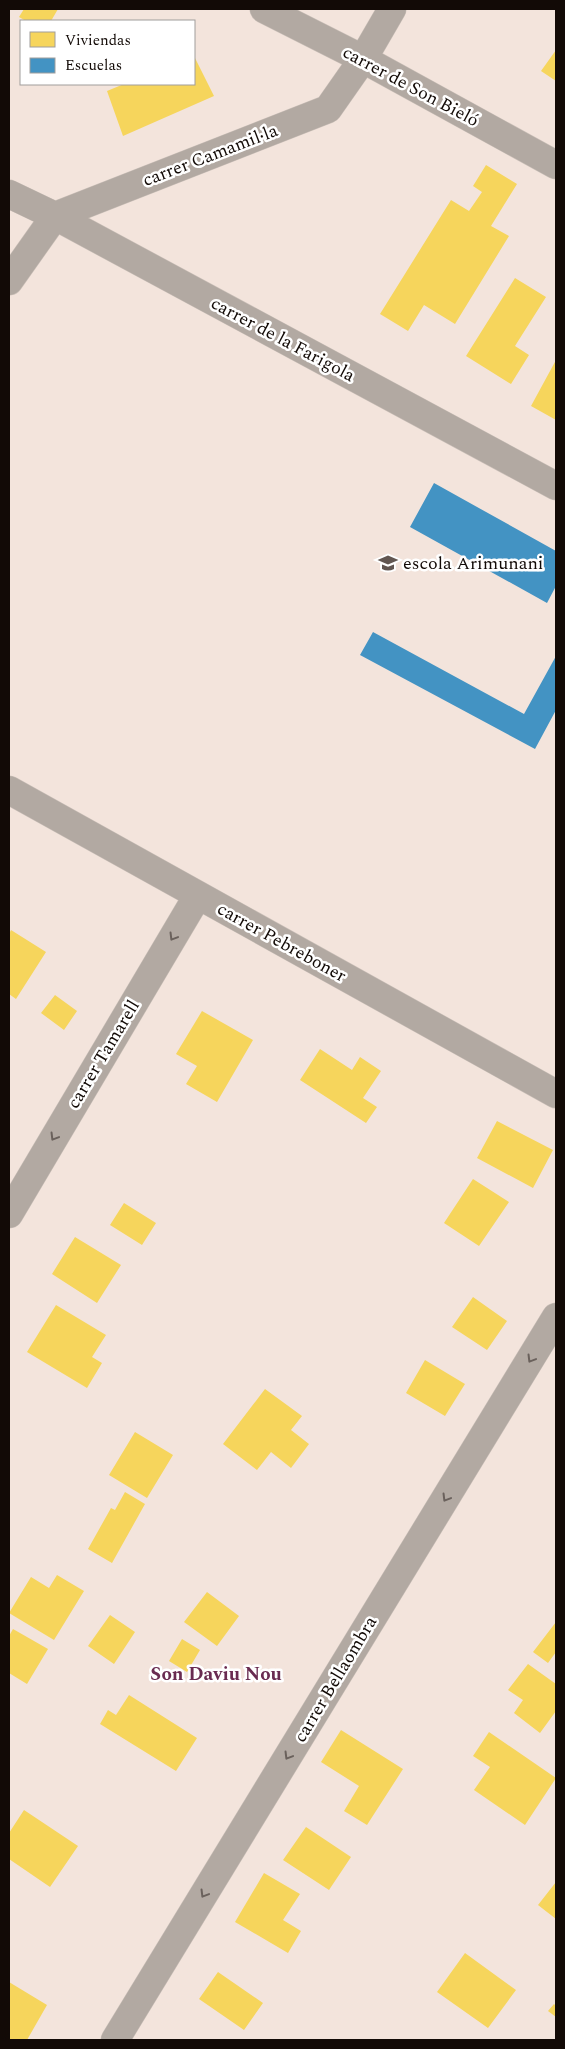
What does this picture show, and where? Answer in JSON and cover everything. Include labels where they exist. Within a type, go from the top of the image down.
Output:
[{"type":"street","name":"carrer de Son Bieló","points":[[264,9],[363,59],[556,165]]},
{"type":"street","name":"carrer Camamil·la","points":[[55,216],[328,109],[363,59],[392,9]]},
{"type":"street","name":"carrer de la Farigola","points":[[9,194],[55,216],[556,486]]},
{"type":"street","points":[[9,281],[55,216]]},
{"type":"street","name":"carrer Pebreboner","points":[[9,790],[556,1094]]},
{"type":"street","name":"carrer Tamarell","points":[[9,1214],[198,895]]},
{"type":"street","name":"carrer Bellaombra","points":[[114,2040],[556,1318]]},
{"type":"building: Viviendas","points":[[24,9],[58,9],[52,20],[24,20],[19,17]]},
{"type":"building: Viviendas","points":[[556,50],[556,81],[541,71]]},
{"type":"building: Viviendas","points":[[195,58],[214,96],[123,136],[107,91],[122,85],[195,85]]},
{"type":"building: Viviendas","points":[[486,165],[517,184],[491,226],[509,236],[455,324],[424,305],[408,331],[380,314],[451,200],[469,211],[482,192],[473,186]]},
{"type":"building: Viviendas","points":[[515,278],[546,297],[515,346],[529,355],[511,384],[466,356]]},
{"type":"building: Viviendas","points":[[556,360],[556,420],[531,406]]},
{"type":"building: Viviendas","points":[[11,930],[46,952],[16,999],[9,994],[9,934]]},
{"type":"building: Viviendas","points":[[55,995],[77,1011],[64,1030],[41,1013]]},
{"type":"building: Viviendas","points":[[202,1011],[253,1040],[217,1102],[186,1084],[197,1066],[176,1054]]},
{"type":"building: Viviendas","points":[[320,1049],[352,1070],[360,1057],[381,1071],[363,1098],[377,1107],[366,1123],[300,1080]]},
{"type":"building: Viviendas","points":[[497,1121],[553,1150],[533,1188],[477,1158]]},
{"type":"building: Viviendas","points":[[473,1179],[509,1202],[479,1246],[444,1223]]},
{"type":"building: Viviendas","points":[[124,1203],[156,1223],[142,1245],[110,1225]]},
{"type":"building: Viviendas","points":[[75,1237],[121,1265],[97,1303],[52,1274]]},
{"type":"building: Viviendas","points":[[473,1297],[507,1321],[487,1350],[452,1327]]},
{"type":"building: Viviendas","points":[[56,1305],[106,1335],[92,1357],[102,1363],[87,1388],[27,1352]]},
{"type":"building: Viviendas","points":[[425,1360],[465,1384],[445,1416],[406,1393]]},
{"type":"building: Viviendas","points":[[265,1389],[302,1416],[291,1430],[309,1444],[291,1468],[271,1452],[257,1470],[223,1444]]},
{"type":"building: Viviendas","points":[[135,1432],[173,1455],[147,1498],[109,1475]]},
{"type":"building: Viviendas","points":[[125,1492],[145,1504],[112,1563],[88,1549],[111,1508],[115,1510]]},
{"type":"building: Viviendas","points":[[57,1575],[84,1591],[54,1640],[9,1613],[31,1577],[49,1588]]},
{"type":"building: Viviendas","points":[[207,1592],[239,1616],[217,1646],[184,1622]]},
{"type":"building: Viviendas","points":[[110,1615],[135,1632],[114,1664],[88,1646]]},
{"type":"building: Viviendas","points":[[556,1622],[556,1652],[548,1663],[533,1652]]},
{"type":"building: Viviendas","points":[[13,1629],[48,1649],[27,1684],[9,1673],[9,1636]]},
{"type":"building: Viviendas","points":[[182,1639],[200,1650],[187,1672],[169,1661]]},
{"type":"building: Viviendas","points":[[528,1664],[556,1684],[556,1711],[540,1733],[514,1713],[523,1700],[508,1690]]},
{"type":"building: Viviendas","points":[[129,1695],[197,1738],[176,1771],[100,1724],[108,1710],[116,1715]]},
{"type":"building: Viviendas","points":[[341,1730],[403,1769],[367,1825],[344,1811],[359,1786],[321,1762]]},
{"type":"building: Viviendas","points":[[489,1732],[556,1778],[525,1825],[474,1790],[490,1767],[473,1756]]},
{"type":"building: Viviendas","points":[[24,1810],[78,1846],[50,1887],[9,1859],[9,1833]]},
{"type":"building: Viviendas","points":[[306,1827],[351,1857],[329,1890],[283,1860]]},
{"type":"building: Viviendas","points":[[264,1873],[300,1894],[283,1920],[301,1931],[288,1953],[235,1922]]},
{"type":"building: Viviendas","points":[[556,1882],[556,1919],[538,1905]]},
{"type":"building: Viviendas","points":[[465,1953],[516,1990],[488,2028],[437,1992]]},
{"type":"building: Viviendas","points":[[218,1972],[263,2003],[244,2030],[199,1999]]},
{"type":"building: Viviendas","points":[[9,1982],[47,2005],[27,2040],[9,2040]]},
{"type":"building: Viviendas","points":[[554,2004],[556,2006],[556,2017],[548,2011]]},
{"type":"building: Escuelas","points":[[434,483],[556,551],[556,586],[547,603],[410,527]]},
{"type":"building: Escuelas","points":[[373,632],[524,714],[556,656],[556,710],[535,749],[360,655]]},
{"type":"place","name":"escola Arimunani","points":[[388,563]]},
{"type":"district","name":"Son Daviu Nou","points":[[216,1673]]}]
